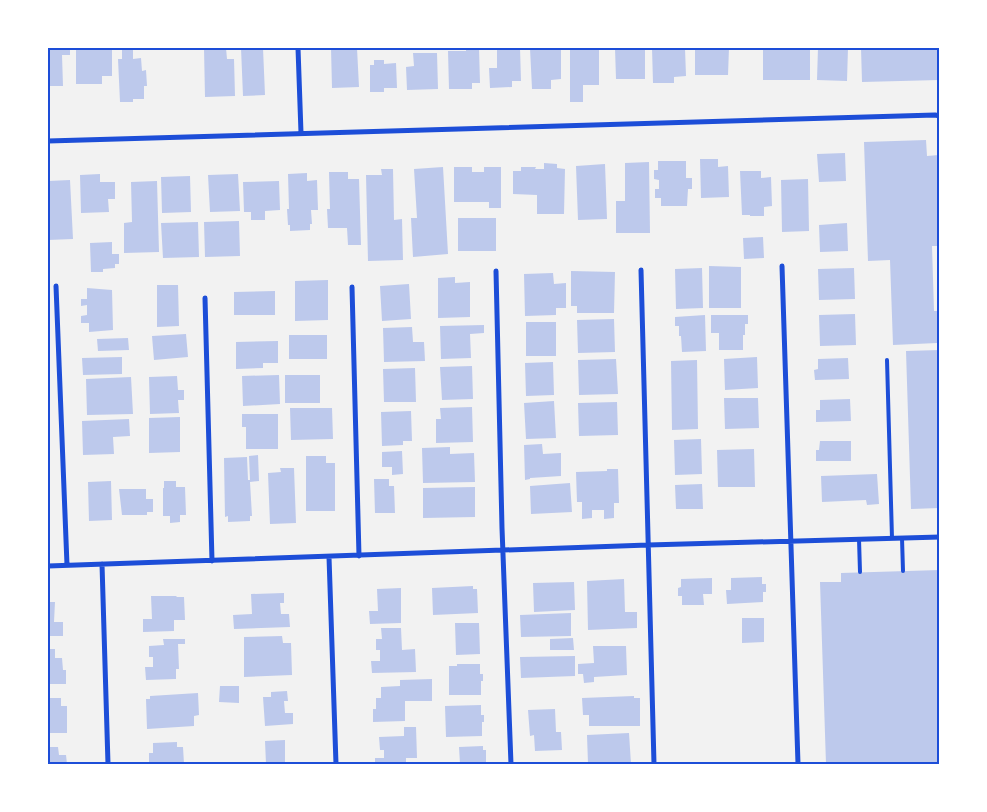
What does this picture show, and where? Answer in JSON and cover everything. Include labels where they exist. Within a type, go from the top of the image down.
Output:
[{"type":"street","points":[[298,48],[301,133]]},
{"type":"street","points":[[48,141],[940,116]]},
{"type":"street","points":[[782,266],[798,764]]},
{"type":"street","points":[[641,270],[654,764]]},
{"type":"street","points":[[496,271],[511,764]]},
{"type":"street","points":[[56,286],[67,566]]},
{"type":"street","points":[[352,287],[359,556]]},
{"type":"street","points":[[206,298],[212,561]]},
{"type":"street","points":[[48,566],[940,536]]},
{"type":"street","points":[[329,557],[336,764]]},
{"type":"street","points":[[102,564],[108,764]]},
{"type":"lane","points":[[887,360],[892,538]]},
{"type":"lane","points":[[902,538],[903,571]]},
{"type":"lane","points":[[859,539],[860,572]]},
{"type":"building","points":[[48,48],[70,48],[70,55],[62,55],[63,86],[48,86]]},
{"type":"building","points":[[76,48],[112,48],[112,76],[102,76],[102,84],[76,84]]},
{"type":"building","points":[[204,48],[226,48],[227,59],[234,59],[235,96],[205,97]]},
{"type":"building","points":[[241,48],[263,48],[265,95],[243,96]]},
{"type":"building","points":[[331,48],[357,48],[359,87],[332,88]]},
{"type":"building","points":[[466,48],[479,48],[480,83],[472,83],[472,89],[449,89],[448,51],[466,51]]},
{"type":"building","points":[[497,48],[520,48],[521,81],[512,81],[512,87],[490,88],[489,68],[497,68]]},
{"type":"building","points":[[530,48],[561,48],[561,79],[551,80],[551,89],[532,89]]},
{"type":"building","points":[[570,48],[599,48],[599,85],[583,85],[583,102],[570,102]]},
{"type":"building","points":[[615,48],[645,48],[645,79],[616,79]]},
{"type":"building","points":[[652,48],[685,48],[686,76],[674,77],[674,83],[653,83]]},
{"type":"building","points":[[695,48],[729,48],[728,75],[695,75]]},
{"type":"building","points":[[763,48],[810,48],[810,80],[763,80]]},
{"type":"building","points":[[818,48],[848,48],[847,81],[817,80]]},
{"type":"building","points":[[861,48],[938,48],[939,80],[862,82]]},
{"type":"building","points":[[122,49],[133,49],[133,59],[141,58],[142,71],[146,70],[147,86],[144,86],[144,99],[133,99],[133,102],[120,102],[118,59],[122,59]]},
{"type":"building","points":[[413,53],[437,53],[438,89],[407,90],[406,67],[414,66]]},
{"type":"building","points":[[374,60],[384,60],[384,64],[396,63],[397,88],[384,88],[384,92],[370,92],[370,65],[374,65]]},
{"type":"building","points":[[926,140],[927,156],[939,155],[940,246],[932,246],[934,311],[940,311],[940,323],[937,323],[937,343],[893,345],[890,260],[868,261],[864,142]]},
{"type":"building","points":[[845,153],[846,181],[819,182],[817,154]]},
{"type":"building","points":[[700,159],[718,159],[718,167],[728,166],[729,197],[701,198]]},
{"type":"building","points":[[658,161],[686,161],[686,178],[692,178],[692,189],[688,189],[687,206],[661,206],[661,198],[655,198],[655,189],[659,189],[659,180],[654,179],[654,170],[658,170]]},
{"type":"building","points":[[649,162],[650,233],[616,233],[616,201],[625,201],[625,163]]},
{"type":"building","points":[[544,163],[557,164],[557,168],[565,169],[564,214],[537,214],[537,195],[513,194],[513,171],[521,171],[521,167],[544,169]]},
{"type":"building","points":[[605,164],[607,219],[578,220],[576,166]]},
{"type":"building","points":[[443,167],[448,254],[413,257],[411,218],[417,218],[414,169]]},
{"type":"building","points":[[454,167],[472,167],[472,172],[484,172],[484,167],[501,167],[501,208],[489,208],[489,202],[454,202]]},
{"type":"building","points":[[381,169],[393,169],[394,220],[402,219],[403,260],[368,261],[366,175],[382,175]]},
{"type":"building","points":[[740,171],[761,171],[761,178],[771,177],[772,206],[764,207],[764,216],[742,215]]},
{"type":"building","points":[[329,172],[348,172],[348,179],[359,179],[361,245],[348,245],[347,228],[328,228],[327,209],[330,209]]},
{"type":"building","points":[[307,173],[307,181],[317,180],[318,210],[311,210],[312,224],[310,224],[310,230],[290,231],[287,209],[289,209],[288,174]]},
{"type":"building","points":[[100,174],[100,182],[115,182],[115,199],[108,199],[109,212],[81,213],[80,175]]},
{"type":"building","points":[[238,174],[240,211],[210,212],[208,175]]},
{"type":"building","points":[[190,176],[191,212],[162,213],[161,177]]},
{"type":"building","points":[[808,179],[809,231],[782,232],[781,180]]},
{"type":"building","points":[[70,180],[73,239],[48,240],[48,181]]},
{"type":"building","points":[[157,181],[159,252],[124,253],[124,223],[132,222],[131,182]]},
{"type":"building","points":[[279,181],[280,210],[265,211],[265,220],[251,220],[251,212],[244,212],[243,182]]},
{"type":"building","points":[[458,218],[496,218],[496,251],[458,251]]},
{"type":"building","points":[[239,221],[240,256],[205,257],[204,222]]},
{"type":"building","points":[[198,222],[199,257],[163,258],[161,223]]},
{"type":"building","points":[[847,223],[848,251],[820,252],[819,225]]},
{"type":"building","points":[[763,237],[764,258],[744,259],[743,238]]},
{"type":"building","points":[[112,242],[112,254],[119,254],[119,264],[115,264],[115,268],[103,269],[103,272],[91,272],[90,243]]},
{"type":"building","points":[[709,266],[741,267],[741,308],[709,308]]},
{"type":"building","points":[[702,268],[703,308],[676,309],[675,269]]},
{"type":"building","points":[[854,268],[855,299],[819,300],[818,269]]},
{"type":"building","points":[[571,271],[615,272],[614,313],[577,313],[577,306],[571,306]]},
{"type":"building","points":[[553,273],[554,284],[566,283],[566,308],[556,308],[556,315],[525,316],[524,274]]},
{"type":"building","points":[[455,277],[455,283],[470,282],[470,317],[438,318],[438,278]]},
{"type":"building","points":[[328,280],[328,320],[295,321],[295,281]]},
{"type":"building","points":[[409,284],[411,319],[382,321],[380,286]]},
{"type":"building","points":[[157,285],[178,285],[179,326],[157,327]]},
{"type":"building","points":[[87,288],[112,290],[113,330],[89,332],[89,323],[81,323],[81,316],[87,315],[87,305],[81,306],[81,299],[87,299]]},
{"type":"building","points":[[275,291],[275,315],[234,315],[234,292]]},
{"type":"building","points":[[855,314],[856,345],[820,346],[819,315]]},
{"type":"building","points":[[705,315],[706,351],[682,352],[679,326],[675,326],[675,317]]},
{"type":"building","points":[[711,315],[748,315],[748,324],[745,324],[745,335],[743,335],[743,350],[719,350],[719,333],[711,333]]},
{"type":"building","points":[[614,319],[615,352],[578,353],[577,320]]},
{"type":"building","points":[[526,322],[556,322],[556,356],[526,356]]},
{"type":"building","points":[[484,325],[484,333],[470,334],[471,358],[441,359],[440,326]]},
{"type":"building","points":[[412,327],[413,342],[424,342],[425,361],[384,362],[383,328]]},
{"type":"building","points":[[186,334],[188,357],[154,360],[152,336]]},
{"type":"building","points":[[289,335],[327,335],[327,359],[289,359]]},
{"type":"building","points":[[128,338],[129,350],[98,351],[97,339]]},
{"type":"building","points":[[278,341],[278,363],[263,363],[263,368],[236,369],[236,342]]},
{"type":"building","points":[[940,350],[940,508],[911,509],[906,351]]},
{"type":"building","points":[[122,357],[122,374],[83,375],[82,358]]},
{"type":"building","points":[[757,357],[758,388],[725,390],[724,359]]},
{"type":"building","points":[[848,358],[849,379],[815,380],[814,370],[818,369],[818,359]]},
{"type":"building","points":[[616,359],[618,394],[579,395],[578,360]]},
{"type":"building","points":[[697,360],[698,429],[672,430],[671,361]]},
{"type":"building","points":[[553,362],[554,395],[526,396],[525,363]]},
{"type":"building","points":[[472,366],[473,399],[442,400],[440,367]]},
{"type":"building","points":[[415,368],[416,402],[384,402],[383,369]]},
{"type":"building","points":[[279,375],[280,404],[243,406],[242,376]]},
{"type":"building","points":[[285,375],[320,375],[320,403],[285,403]]},
{"type":"building","points":[[177,376],[178,390],[184,390],[184,400],[178,400],[179,413],[150,414],[149,377]]},
{"type":"building","points":[[131,377],[133,414],[87,415],[86,379]]},
{"type":"building","points":[[724,398],[758,398],[759,428],[725,429]]},
{"type":"building","points":[[850,399],[851,421],[816,422],[816,410],[820,410],[820,400]]},
{"type":"building","points":[[554,401],[556,438],[526,439],[524,403]]},
{"type":"building","points":[[617,402],[618,435],[579,436],[578,403]]},
{"type":"building","points":[[472,407],[473,442],[436,443],[436,419],[441,419],[440,408]]},
{"type":"building","points":[[290,408],[332,408],[333,439],[291,440]]},
{"type":"building","points":[[411,411],[412,441],[403,441],[403,445],[382,446],[381,412]]},
{"type":"building","points":[[242,414],[278,414],[278,449],[246,449],[246,427],[242,427]]},
{"type":"building","points":[[180,417],[180,452],[149,453],[149,418]]},
{"type":"building","points":[[129,419],[130,436],[113,437],[114,454],[83,455],[82,421]]},
{"type":"building","points":[[701,439],[702,474],[675,475],[674,440]]},
{"type":"building","points":[[820,441],[851,441],[851,461],[816,461],[816,450],[819,450]]},
{"type":"building","points":[[542,444],[543,454],[561,453],[561,476],[525,480],[524,445]]},
{"type":"building","points":[[450,447],[450,454],[474,453],[475,482],[423,483],[422,448]]},
{"type":"building","points":[[754,449],[755,487],[718,487],[717,450]]},
{"type":"building","points":[[402,451],[403,474],[392,475],[392,467],[382,467],[382,452]]},
{"type":"building","points":[[258,455],[259,481],[250,482],[252,516],[250,516],[250,521],[228,522],[228,516],[225,517],[224,458],[247,457],[248,480],[250,480],[249,456]]},
{"type":"building","points":[[306,456],[326,456],[326,463],[335,463],[335,511],[306,511]]},
{"type":"building","points":[[280,468],[294,468],[296,523],[270,524],[268,473],[281,472]]},
{"type":"building","points":[[607,469],[618,469],[619,503],[614,503],[614,518],[604,519],[604,510],[592,510],[592,518],[582,519],[582,502],[577,502],[576,472],[607,471]]},
{"type":"building","points":[[877,474],[879,504],[867,505],[866,500],[822,502],[821,476]]},
{"type":"building","points":[[374,479],[389,479],[389,486],[394,486],[395,513],[375,513]]},
{"type":"building","points":[[111,481],[112,520],[89,521],[88,482]]},
{"type":"building","points":[[164,481],[176,481],[176,487],[185,487],[186,515],[180,515],[180,522],[170,523],[170,516],[163,516]]},
{"type":"building","points":[[570,483],[572,512],[531,514],[530,486]]},
{"type":"building","points":[[702,484],[703,509],[676,509],[675,485]]},
{"type":"building","points":[[475,487],[475,517],[423,518],[423,488]]},
{"type":"building","points":[[119,489],[146,489],[146,499],[153,499],[153,512],[147,512],[147,515],[122,515]]},
{"type":"building","points":[[940,570],[940,764],[826,764],[820,582],[841,582],[841,573]]},
{"type":"building","points":[[762,577],[762,584],[766,584],[766,592],[763,592],[763,602],[727,604],[726,590],[731,590],[731,578]]},
{"type":"building","points":[[712,578],[712,594],[703,594],[704,605],[682,605],[682,596],[678,596],[681,579]]},
{"type":"building","points":[[624,579],[625,612],[637,612],[637,628],[588,630],[587,581]]},
{"type":"building","points":[[574,582],[575,610],[534,612],[533,583]]},
{"type":"building","points":[[473,586],[473,589],[477,589],[478,613],[433,615],[432,588]]},
{"type":"building","points":[[401,588],[401,623],[370,624],[369,611],[378,611],[377,589]]},
{"type":"building","points":[[284,593],[284,603],[280,603],[281,614],[289,614],[290,627],[234,629],[233,615],[252,614],[251,594]]},
{"type":"building","points":[[151,596],[184,597],[185,620],[174,620],[174,631],[143,632],[143,619],[152,619]]},
{"type":"building","points":[[48,602],[55,602],[54,622],[63,622],[63,636],[48,636]]},
{"type":"building","points":[[571,613],[571,636],[521,637],[520,615]]},
{"type":"building","points":[[742,618],[764,618],[764,642],[742,643]]},
{"type":"building","points":[[455,623],[479,623],[480,654],[456,655]]},
{"type":"building","points":[[381,628],[401,628],[402,650],[415,649],[416,672],[372,673],[371,661],[380,661],[380,650],[376,650],[376,639],[382,639]]},
{"type":"building","points":[[282,636],[283,643],[291,643],[292,675],[244,677],[244,637]]},
{"type":"building","points":[[573,638],[574,650],[550,650],[550,639]]},
{"type":"building","points":[[163,639],[185,639],[185,644],[178,644],[179,669],[176,669],[176,679],[146,680],[145,667],[153,667],[153,657],[149,657],[149,646],[164,645]]},
{"type":"building","points":[[593,646],[626,646],[627,675],[594,677],[594,682],[584,683],[583,674],[578,674],[578,664],[594,663]]},
{"type":"building","points":[[48,649],[55,649],[55,658],[62,658],[63,670],[66,670],[66,684],[48,684]]},
{"type":"building","points":[[575,656],[575,676],[521,678],[520,657]]},
{"type":"building","points":[[457,664],[480,664],[480,674],[483,674],[481,695],[449,695],[449,666],[457,666]]},
{"type":"building","points":[[432,679],[432,701],[405,701],[405,721],[373,722],[373,709],[376,709],[376,698],[381,698],[381,687],[400,686],[400,680]]},
{"type":"building","points":[[220,686],[239,686],[239,703],[219,702]]},
{"type":"building","points":[[287,691],[288,701],[284,701],[285,713],[293,713],[293,724],[265,726],[263,697],[271,697],[271,692]]},
{"type":"building","points":[[198,693],[199,715],[194,716],[194,726],[147,729],[146,699],[150,699],[150,696]]},
{"type":"building","points":[[634,696],[634,698],[640,698],[640,726],[589,726],[589,715],[583,715],[582,698]]},
{"type":"building","points":[[48,698],[61,698],[61,706],[67,706],[67,733],[48,733]]},
{"type":"building","points":[[481,705],[481,715],[484,715],[482,736],[446,737],[445,706]]},
{"type":"building","points":[[555,709],[556,732],[561,732],[562,750],[535,751],[534,735],[530,736],[528,710]]},
{"type":"building","points":[[404,727],[416,727],[417,758],[406,758],[406,764],[375,764],[375,758],[384,758],[384,750],[380,750],[379,737],[404,736]]},
{"type":"building","points":[[629,733],[631,764],[588,764],[587,735]]},
{"type":"building","points":[[285,740],[285,762],[292,762],[292,764],[266,764],[265,741]]},
{"type":"building","points":[[177,742],[177,747],[183,747],[184,764],[149,764],[149,753],[153,753],[153,743]]},
{"type":"building","points":[[483,746],[483,750],[486,750],[486,764],[460,764],[459,747]]},
{"type":"building","points":[[48,747],[58,747],[59,755],[66,755],[67,764],[48,764]]}]
